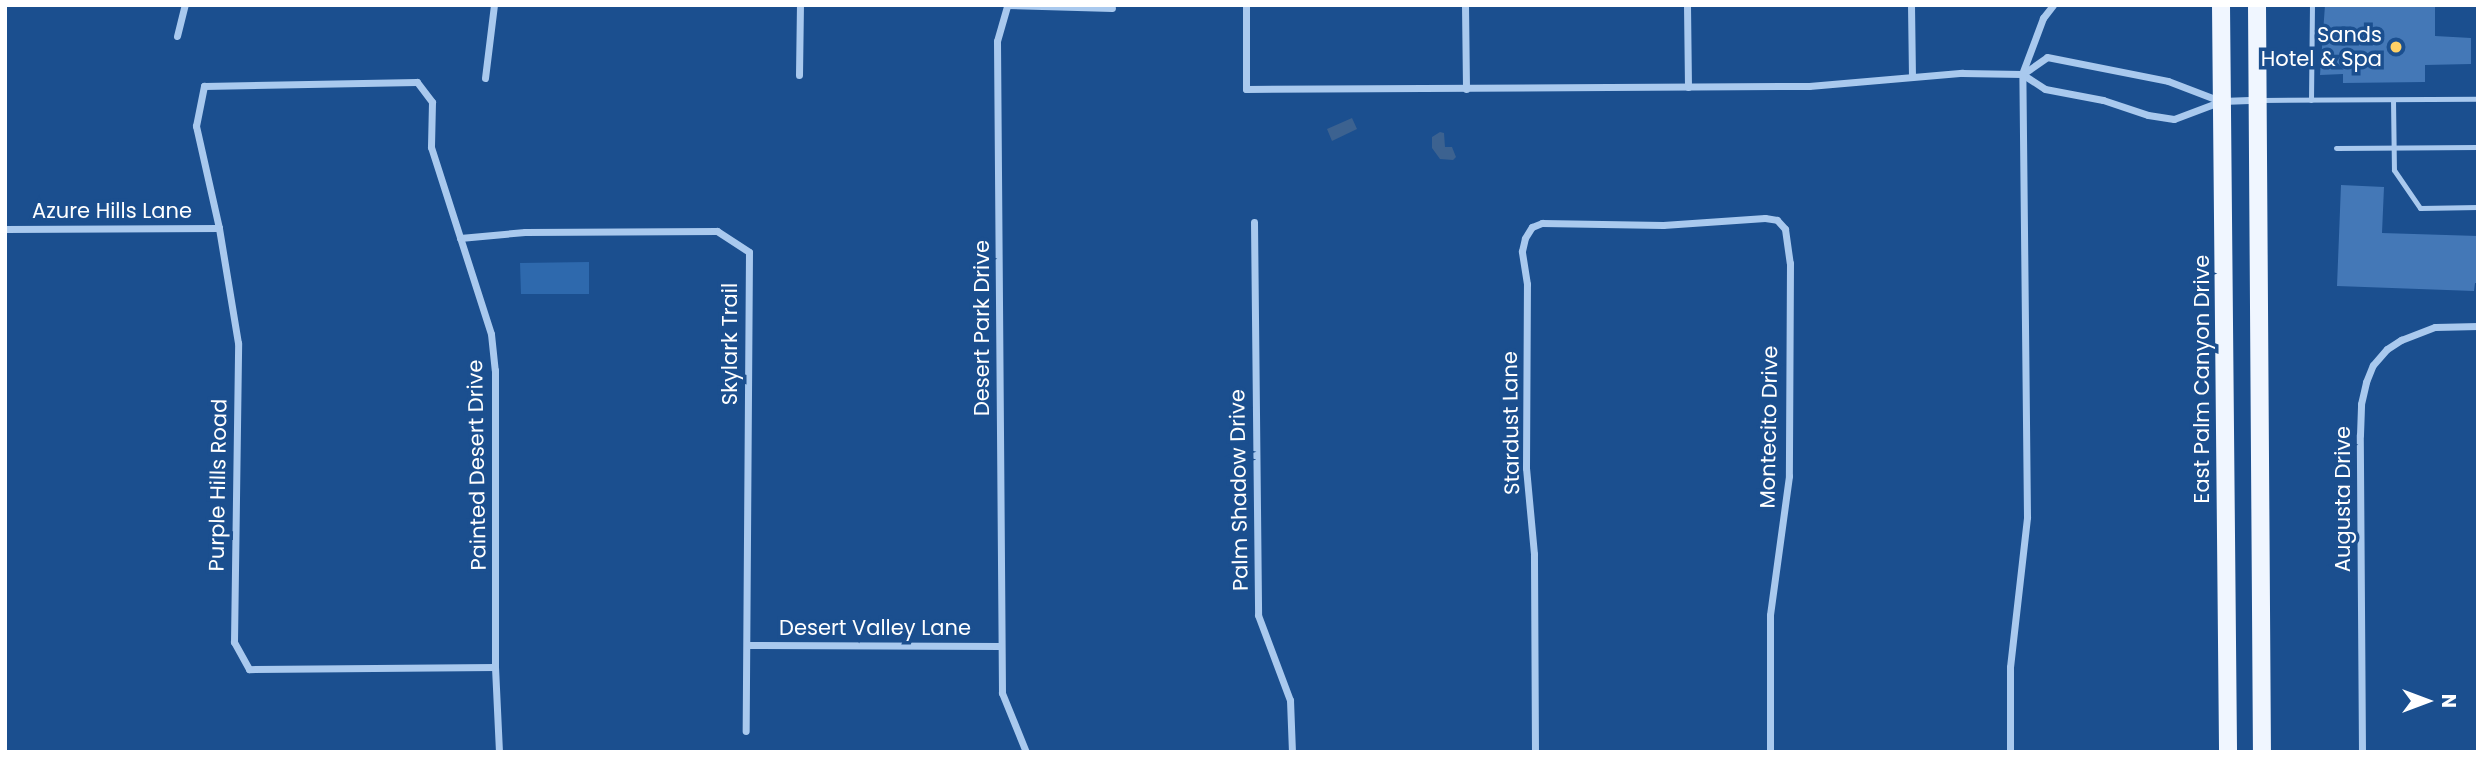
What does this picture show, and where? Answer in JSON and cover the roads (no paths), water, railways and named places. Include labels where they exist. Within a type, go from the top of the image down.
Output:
[{"type":"main road","name":"East Palm Canyon Drive","points":[[2221,5],[2228,752]]},
{"type":"main road","points":[[2257,5],[2262,752]]},
{"type":"street","points":[[177,36],[185,5]]},
{"type":"street","points":[[485,78],[494,5]]},
{"type":"street","points":[[799,75],[800,5]]},
{"type":"street","name":"Desert Park Drive","points":[[1026,752],[1002,693],[998,41],[1007,5],[1112,8]]},
{"type":"street","points":[[1246,5],[1246,89],[1809,86],[1912,75],[2022,74],[2045,89],[2103,100],[2148,115],[2174,118],[2222,102],[2257,100]]},
{"type":"street","points":[[1465,5],[1466,89]]},
{"type":"street","points":[[1687,5],[1688,87]]},
{"type":"street","points":[[1912,5],[1912,75]]},
{"type":"street","points":[[2010,752],[2010,667],[2027,517],[2022,74],[2043,18],[2053,5]]},
{"type":"street","points":[[2022,74],[2047,57],[2168,80],[2222,102]]},
{"type":"street","name":"Painted Desert Drive","points":[[234,84],[417,82],[432,102],[431,147],[491,334],[495,370],[495,667],[499,752]]},
{"type":"street","name":"Purple Hills Road","points":[[234,84],[204,86],[196,126],[219,228],[237,343],[234,642],[249,668],[495,667]]},
{"type":"street","name":"Montecito Drive","points":[[1663,225],[1765,218],[1777,220],[1788,240],[1789,476],[1770,615],[1770,752]]},
{"type":"street","name":"Palm Shadow Drive","points":[[1254,222],[1258,615],[1290,700],[1292,752]]},
{"type":"street","name":"Stardust Lane","points":[[1535,752],[1534,554],[1526,468],[1527,284],[1522,251],[1532,227],[1542,223],[1663,225]]},
{"type":"street","name":"Azure Hills Lane","points":[[5,229],[219,228]]},
{"type":"street","name":"Skylark Trail","points":[[460,238],[525,232],[717,231],[749,252],[749,645],[746,731]]},
{"type":"street","name":"Augusta Drive","points":[[2362,752],[2360,436],[2361,404],[2366,382],[2373,365],[2387,349],[2401,340],[2435,327],[2478,326]]},
{"type":"street","name":"Desert Valley Lane","points":[[749,645],[1001,646]]},
{"type":"lane","points":[[2311,100],[2312,5]]},
{"type":"lane","points":[[2257,100],[2478,99]]},
{"type":"lane","points":[[2393,100],[2394,170],[2420,208],[2478,207]]},
{"type":"lane","points":[[2336,148],[2478,147]]},
{"type":"place","name":"Sands Hotel & Spa","points":[[2396,47]]}]
